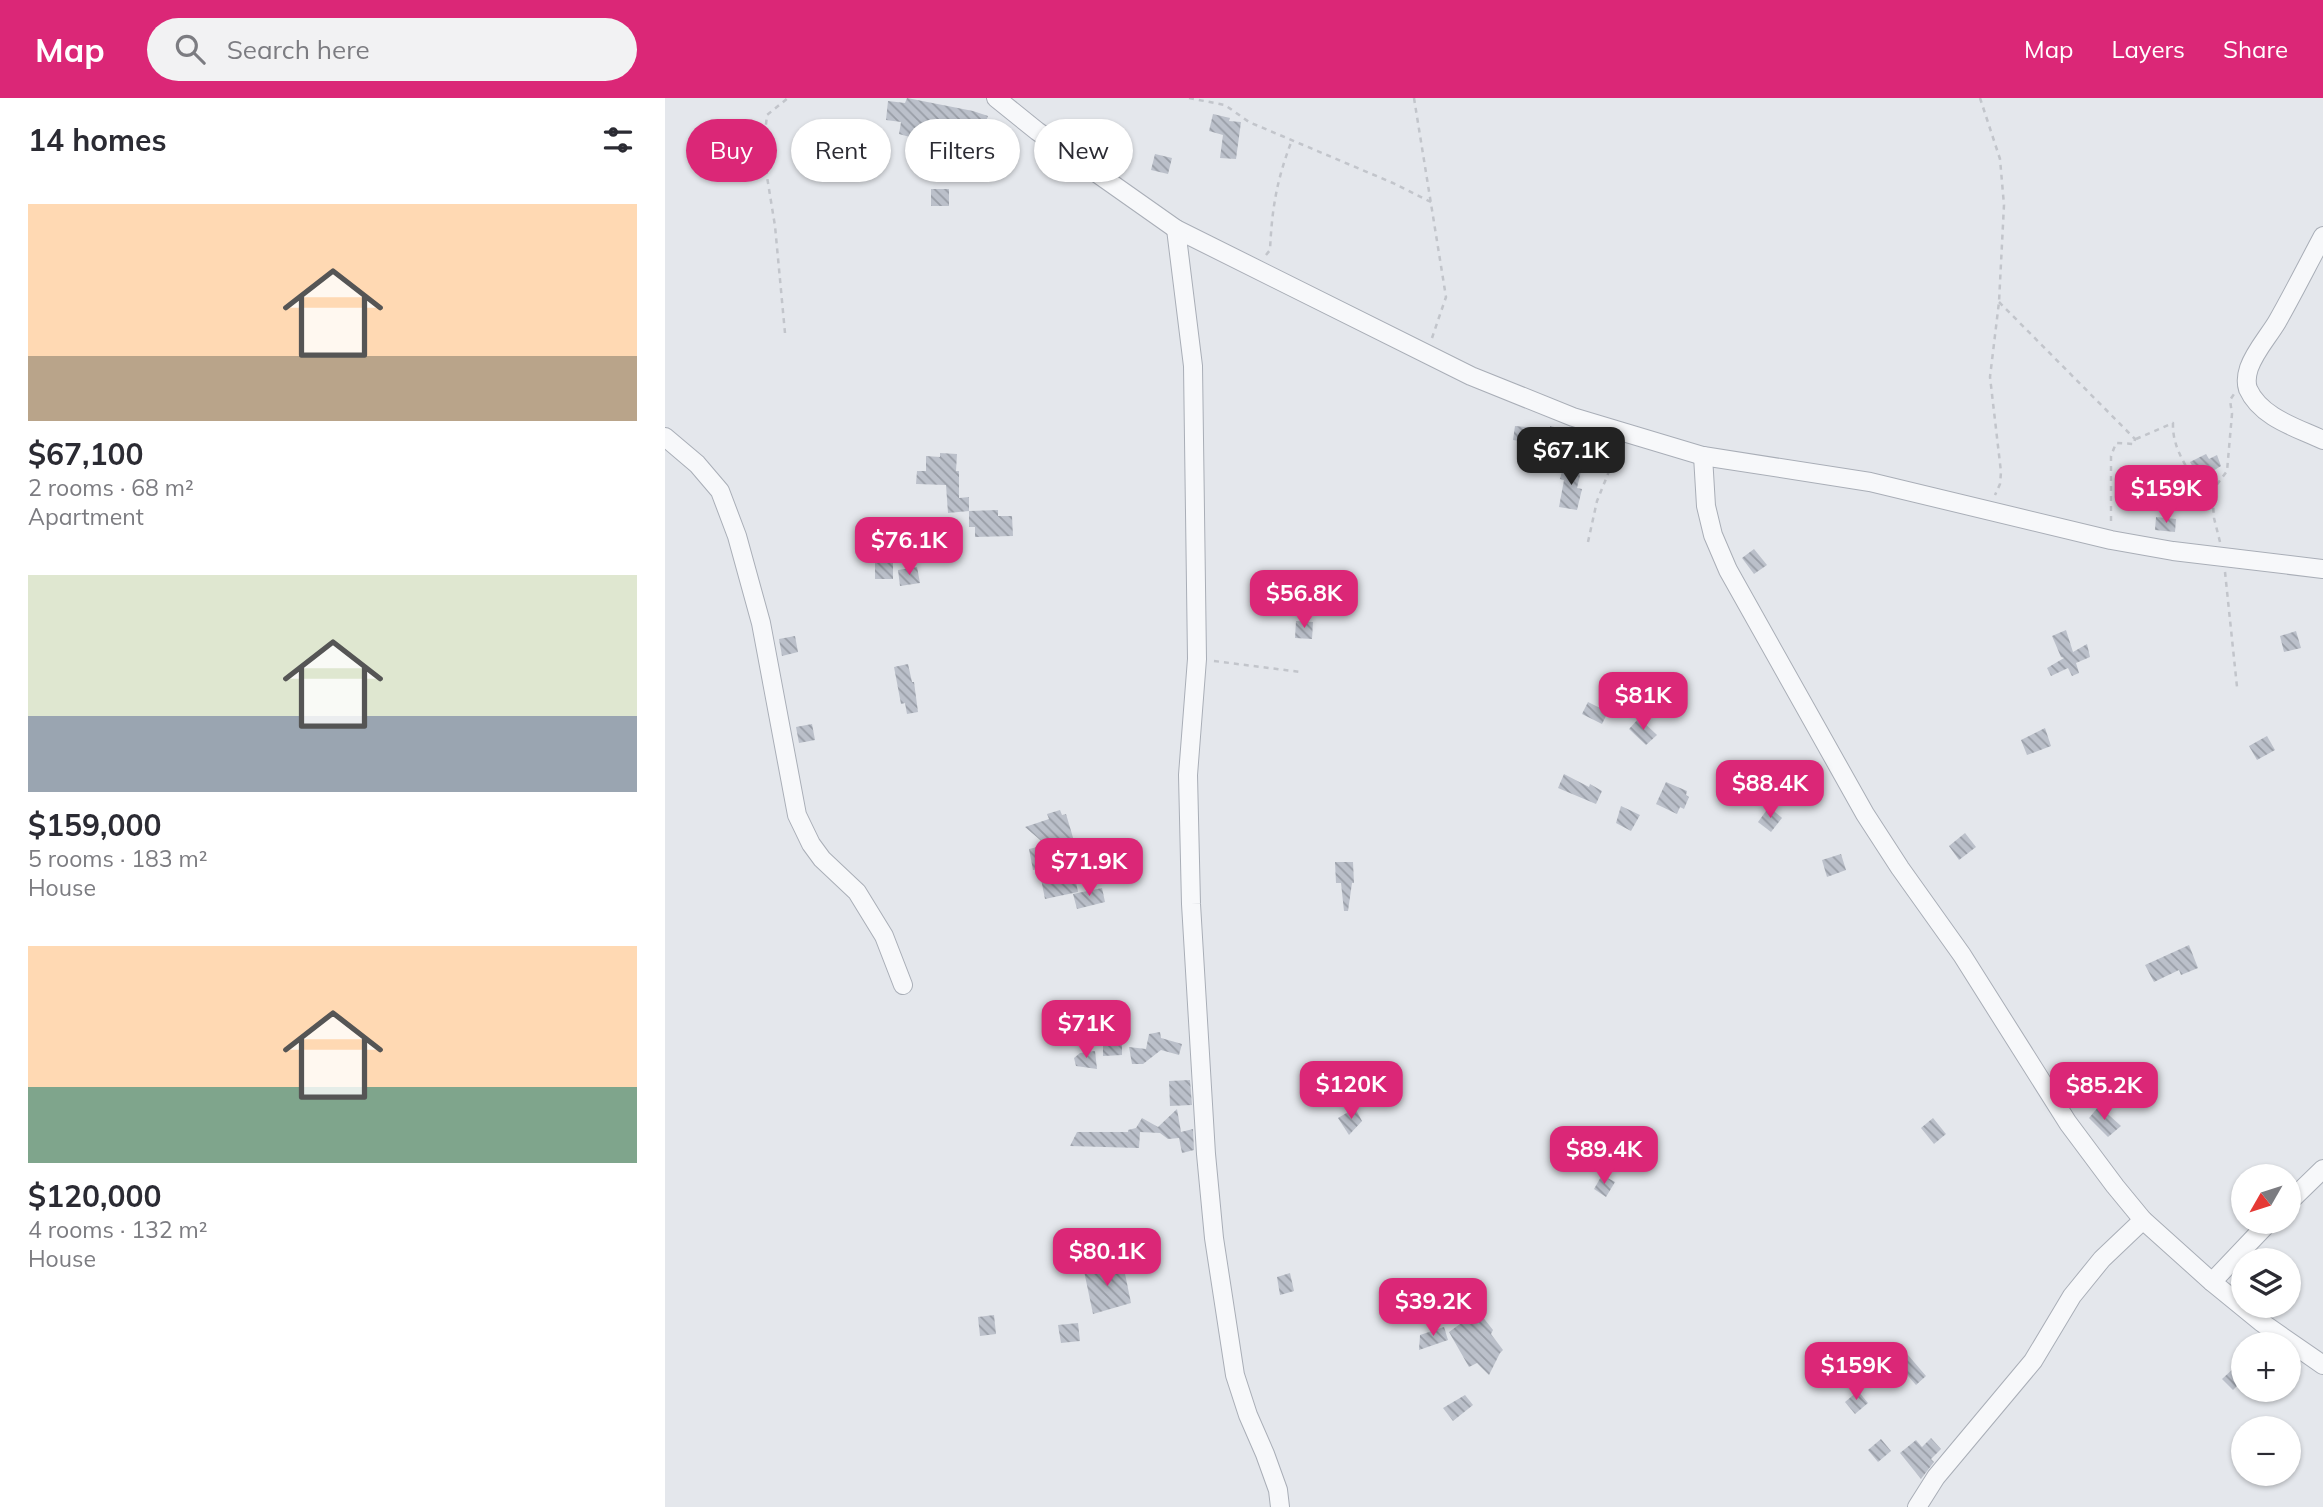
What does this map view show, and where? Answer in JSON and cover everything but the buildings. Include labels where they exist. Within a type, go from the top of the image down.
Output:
[{"type":"street","points":[[996,98],[1037,131],[1176,229],[1471,376],[1573,417],[1703,456],[1870,482],[2111,540],[2173,551],[2323,569]]},
{"type":"street","points":[[1176,229],[1193,366],[1197,659],[1188,775],[1191,904],[1211,1212],[1235,1375],[1278,1490],[1280,1507]]},
{"type":"street","points":[[2323,236],[2249,369],[2247,383],[2248,389],[2260,405],[2287,424],[2323,440]]},
{"type":"street","points":[[665,437],[697,464],[720,492],[737,536],[761,623],[797,815],[811,844],[822,859],[857,892],[884,936],[903,985]]},
{"type":"street","points":[[1703,456],[1706,506],[1713,535],[1728,570],[1838,768],[1900,868],[1962,956],[2068,1123],[2143,1220],[2261,1322],[2323,1364]]},
{"type":"street","points":[[2301,1190],[2323,1169]]},
{"type":"street","points":[[1917,1507],[1936,1477],[2033,1361],[2068,1303],[2093,1269],[2143,1220]]},
{"type":"street","points":[[2212,1282],[2258,1234]]},
{"type":"path","points":[[785,332],[775,226],[763,152],[767,115],[788,98]]},
{"type":"path","points":[[1189,98],[1225,105],[1249,122],[1393,183],[1431,202]]},
{"type":"path","points":[[1414,98],[1446,297],[1431,340],[1419,349]]},
{"type":"path","points":[[1980,98],[2000,159],[2004,205],[1999,302],[1990,377],[2001,472],[2000,484],[1990,510]]},
{"type":"path","points":[[1257,268],[1270,250],[1272,209],[1279,173],[1292,139]]},
{"type":"path","points":[[1999,302],[2135,439]]},
{"type":"path","points":[[2237,687],[2223,556],[2214,518],[2212,491],[2227,471],[2232,414],[2230,400],[2249,369]]},
{"type":"path","points":[[2111,540],[2111,456],[2116,443],[2134,444],[2135,439],[2173,423],[2172,438],[2185,465],[2198,486],[2212,491]]},
{"type":"path","points":[[1588,542],[1597,501],[1610,469],[1616,434],[1621,432]]},
{"type":"path","points":[[1197,659],[1301,671]]}]
